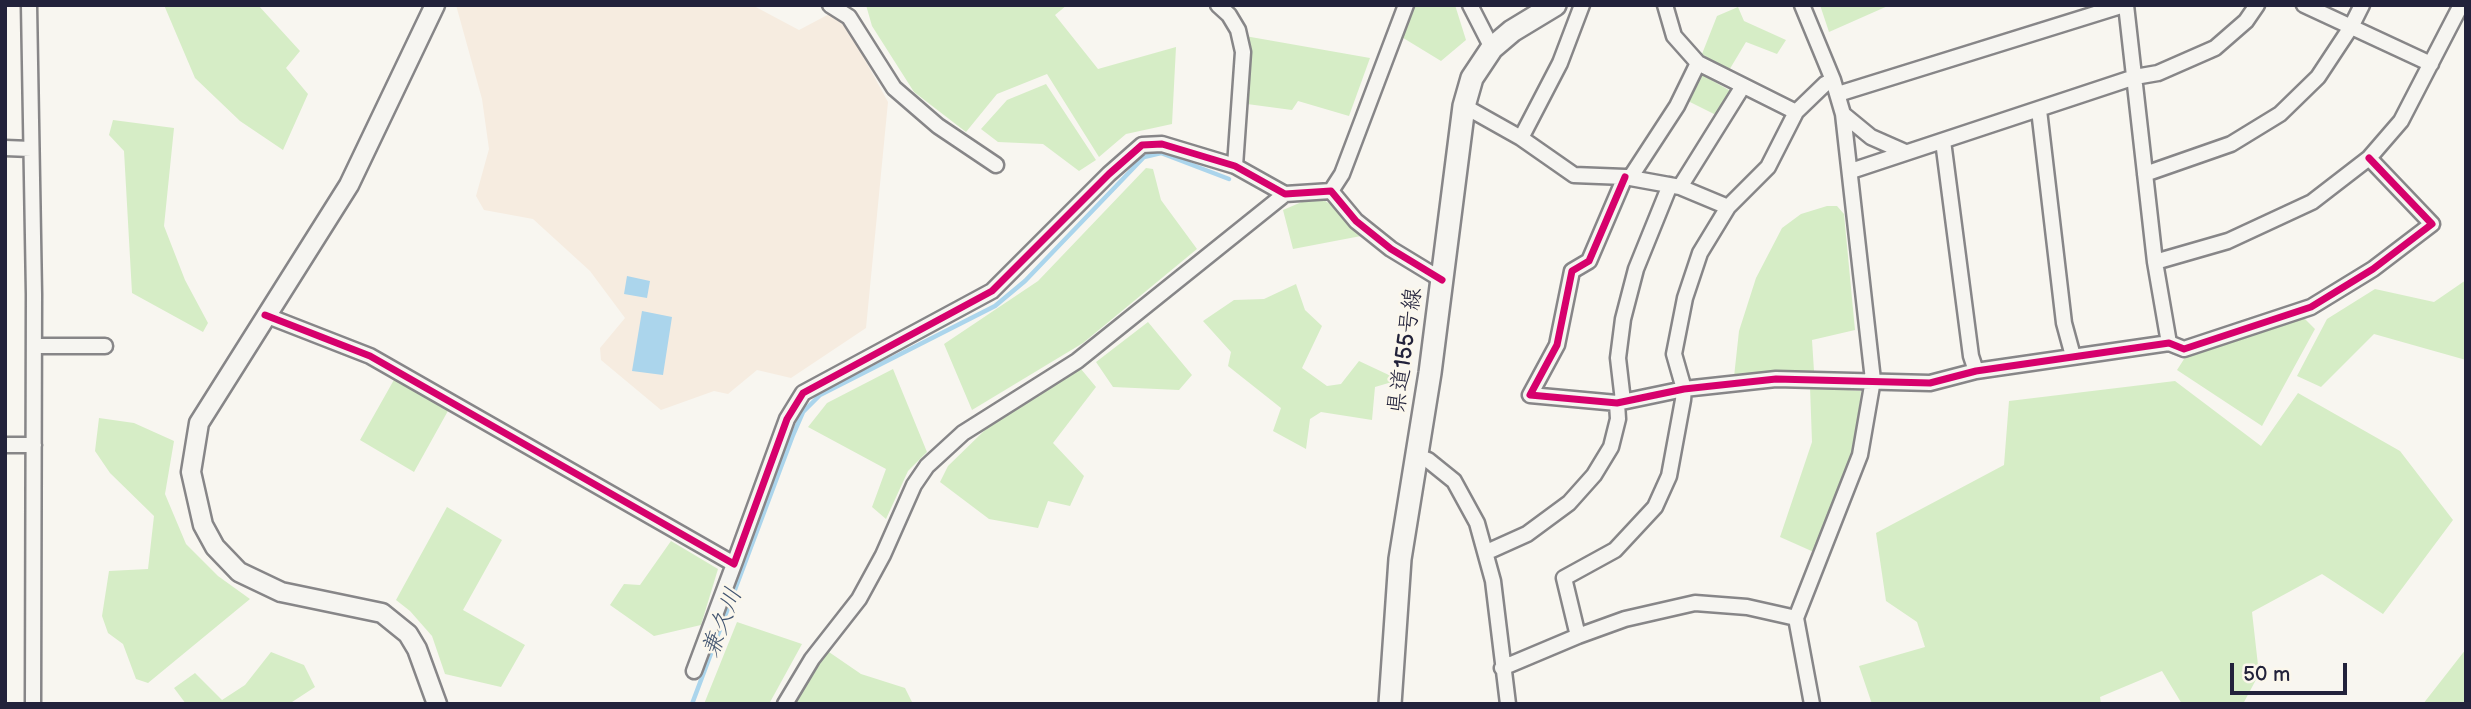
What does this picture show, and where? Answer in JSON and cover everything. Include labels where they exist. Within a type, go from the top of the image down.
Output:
[{"type":"main road","name":"県道155号線","points":[[1390,704],[1400,559],[1442,280],[1464,106],[1472,78],[1492,48],[1530,19],[1556,5]]},
{"type":"street","points":[[29,5],[34,346],[33,704]]},
{"type":"street","points":[[435,5],[349,185],[199,424],[191,472],[203,526],[215,547],[239,572],[254,581],[294,595],[371,609],[396,623],[417,649],[437,704]]},
{"type":"street","points":[[831,5],[849,18],[894,88],[938,125],[996,165]]},
{"type":"street","points":[[1217,5],[1229,15],[1238,30],[1243,52],[1235,166]]},
{"type":"street","points":[[1331,191],[1342,174],[1406,5]]},
{"type":"street","points":[[1470,5],[1492,48]]},
{"type":"street","points":[[1521,138],[1560,63],[1582,5]]},
{"type":"street","points":[[1665,5],[1674,36],[1698,63],[1796,112]]},
{"type":"street","points":[[1802,5],[1843,114],[1873,380],[1860,455],[1796,618],[1812,704]]},
{"type":"street","points":[[1578,636],[1564,578],[1615,550],[1655,507],[1669,476],[1675,454],[1684,389],[1674,354],[1685,298],[1700,253],[1728,207],[1768,167],[1796,112],[1825,84],[1835,87],[2125,5],[2155,262],[2169,343]]},
{"type":"street","points":[[1851,170],[2135,77],[2158,73],[2215,48],[2246,21],[2257,5]]},
{"type":"street","points":[[2304,5],[2431,64]]},
{"type":"street","points":[[2146,174],[2231,144],[2280,114],[2318,77],[2362,5]]},
{"type":"street","points":[[2155,262],[2228,241],[2312,202],[2369,158],[2401,121],[2461,5]]},
{"type":"street","points":[[1698,63],[1676,106],[1628,177],[1589,261],[1572,271],[1558,345],[1530,395],[1620,402],[1684,389],[1776,379],[1930,383],[1976,371],[2169,343],[2184,349],[2311,307],[2373,269],[2432,224],[2369,158]]},
{"type":"street","points":[[1487,552],[1527,534],[1569,503],[1594,475],[1611,447],[1620,402],[1618,358],[1623,320],[1636,269],[1675,186],[1744,86]]},
{"type":"street","points":[[1464,106],[1521,138],[1574,175],[1628,177],[1675,186],[1728,207]]},
{"type":"street","points":[[2039,110],[2064,323],[2073,356]]},
{"type":"street","points":[[1843,114],[1871,137],[1905,152]]},
{"type":"street","points":[[1943,141],[1971,356],[1976,371]]},
{"type":"street","points":[[694,671],[787,419],[803,393],[992,291],[1109,174],[1142,145],[1162,144],[1235,166],[1285,194],[1331,191]]},
{"type":"street","points":[[5,148],[31,149]]},
{"type":"street","points":[[1331,191],[1356,221],[1391,249],[1442,280]]},
{"type":"street","points":[[785,704],[812,659],[859,599],[883,555],[914,485],[927,466],[963,433],[1077,361],[1285,194]]},
{"type":"street","points":[[265,315],[370,356],[734,565]]},
{"type":"street","points":[[34,346],[105,346]]},
{"type":"street","points":[[5,445],[34,445]]},
{"type":"street","points":[[1417,456],[1428,460],[1454,481],[1473,513],[1487,552],[1508,704]]},
{"type":"street","points":[[1502,668],[1625,619],[1695,603],[1747,607],[1796,618]]},
{"type":"shaded area","points":[[456,5],[752,5],[799,30],[833,12],[846,25],[888,102],[866,328],[791,378],[757,370],[728,394],[714,391],[661,410],[601,360],[600,348],[625,318],[590,271],[533,219],[484,210],[476,196],[489,149],[482,99]]},
{"type":"green space","points":[[164,5],[258,5],[300,51],[286,68],[308,94],[283,150],[240,121],[195,78]]},
{"type":"green space","points":[[866,5],[1067,5],[1055,15],[1098,69],[1176,47],[1172,124],[1126,134],[1099,157],[1047,74],[997,94],[966,132],[914,92],[872,26]]},
{"type":"green space","points":[[1415,5],[1455,5],[1466,40],[1441,61],[1400,36]]},
{"type":"green space","points":[[1820,5],[1890,5],[1829,32]]},
{"type":"green space","points":[[1738,7],[1744,21],[1786,40],[1777,54],[1746,42],[1728,72],[1702,54],[1717,16]]},
{"type":"green space","points":[[1245,36],[1370,58],[1349,116],[1298,101],[1292,110],[1247,104],[1251,53]]},
{"type":"green space","points":[[1699,73],[1734,93],[1718,116],[1684,99]]},
{"type":"green space","points":[[1046,84],[1096,160],[1079,171],[1043,144],[998,142],[981,129],[1007,100]]},
{"type":"green space","points":[[113,120],[174,128],[164,226],[185,280],[208,323],[203,332],[132,293],[124,151],[109,135]]},
{"type":"green space","points":[[1146,168],[1153,169],[1161,200],[1197,249],[1083,343],[972,410],[944,344],[1038,281]]},
{"type":"green space","points":[[1322,199],[1335,207],[1361,236],[1293,249],[1283,210],[1304,201]]},
{"type":"green space","points":[[1827,206],[1837,206],[1844,214],[1855,330],[1812,340],[1814,371],[1734,377],[1739,331],[1756,278],[1782,228],[1801,214]]},
{"type":"green space","points":[[2466,280],[2466,360],[2374,334],[2321,387],[2297,376],[2327,319],[2375,289],[2434,302]]},
{"type":"green space","points":[[1296,284],[1305,310],[1322,326],[1302,368],[1327,386],[1341,384],[1359,361],[1391,376],[1392,382],[1375,387],[1372,420],[1321,412],[1310,419],[1306,449],[1273,431],[1281,408],[1228,366],[1231,352],[1203,321],[1234,300],[1264,299]]},
{"type":"green space","points":[[2303,317],[2315,329],[2262,426],[2177,370],[2186,356]]},
{"type":"green space","points":[[1148,322],[1192,375],[1179,390],[1113,387],[1096,362]]},
{"type":"green space","points":[[893,369],[927,452],[908,471],[886,519],[872,507],[886,469],[808,427],[827,403]]},
{"type":"green space","points":[[1081,369],[1096,387],[1053,443],[1084,476],[1070,506],[1048,501],[1038,528],[989,519],[940,482],[948,466],[986,429]]},
{"type":"green space","points":[[395,378],[449,409],[414,472],[360,440]]},
{"type":"green space","points":[[2175,381],[2261,446],[2298,393],[2400,451],[2453,520],[2383,614],[2322,574],[2252,612],[2259,674],[2243,704],[2182,704],[2162,671],[2100,697],[2101,704],[1872,704],[1859,666],[1925,647],[1917,622],[1886,601],[1876,533],[2004,465],[2009,401]]},
{"type":"green space","points":[[1810,387],[1861,391],[1855,452],[1816,553],[1780,537],[1812,442]]},
{"type":"green space","points":[[99,418],[134,423],[174,441],[165,494],[186,544],[218,576],[250,599],[148,683],[136,679],[123,644],[108,633],[102,616],[109,571],[148,569],[154,516],[110,473],[95,451]]},
{"type":"green space","points":[[447,507],[502,540],[463,610],[525,645],[501,687],[445,674],[432,636],[410,611],[396,600]]},
{"type":"green space","points":[[671,541],[718,569],[701,625],[654,636],[610,605],[624,584],[640,585]]},
{"type":"green space","points":[[737,622],[802,644],[769,704],[704,704]]},
{"type":"green space","points":[[2466,649],[2466,704],[2423,704]]},
{"type":"green space","points":[[826,650],[861,674],[905,688],[913,704],[791,704]]},
{"type":"green space","points":[[271,652],[304,665],[315,687],[289,704],[186,704],[174,688],[195,673],[222,700],[245,685]]},
{"type":"water","points":[[627,276],[650,281],[647,298],[624,294]]},
{"type":"water","points":[[642,311],[672,317],[663,375],[632,371]]},
{"type":"waterway","name":"兼久川","points":[[692,704],[793,435],[803,412],[820,395],[995,306],[1025,281],[1144,157],[1161,153],[1229,179]]},
{"type":"cycle path","points":[[265,315],[370,356],[734,564],[787,419],[803,393],[992,291],[1109,174],[1142,145],[1162,144],[1235,166],[1285,194],[1331,191],[1356,221],[1391,249],[1442,280]]},
{"type":"cycle path","points":[[1625,177],[1589,261],[1572,271],[1557,345],[1530,395],[1617,403],[1684,389],[1776,379],[1930,383],[1976,371],[2169,343],[2184,349],[2311,307],[2373,269],[2432,224],[2369,158]]}]
